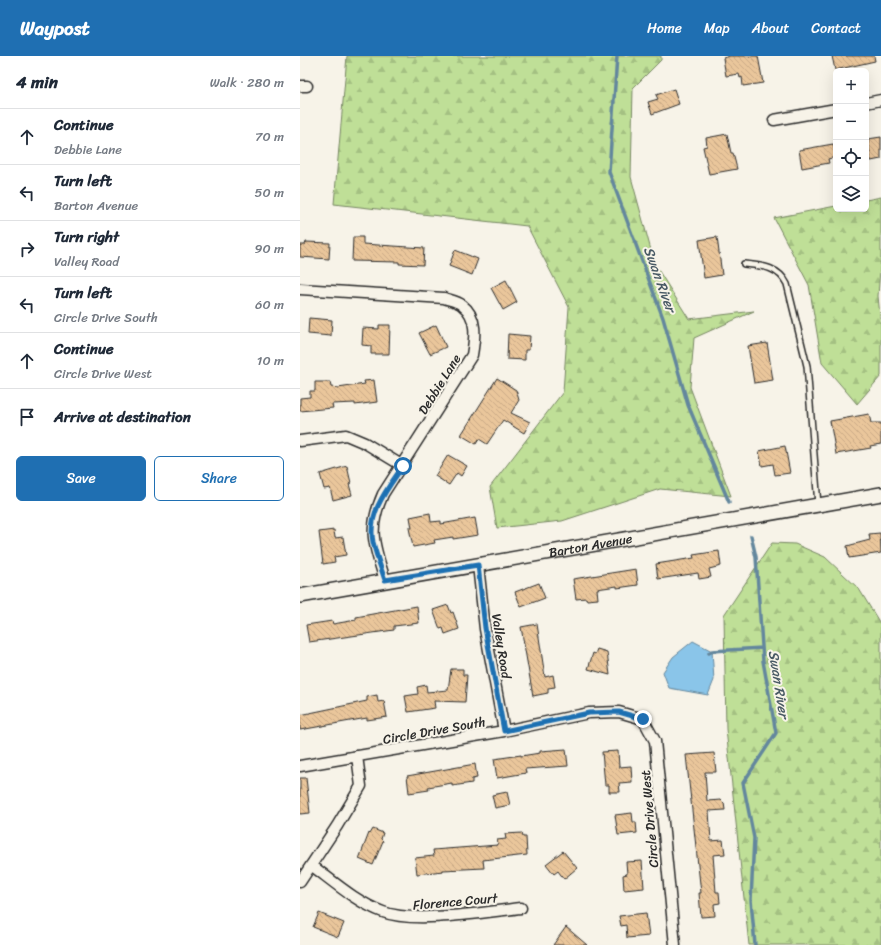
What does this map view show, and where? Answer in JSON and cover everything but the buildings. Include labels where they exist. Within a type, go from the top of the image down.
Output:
[{"type":"street","points":[[869,102],[881,100]]},
{"type":"street","points":[[774,120],[833,110]]},
{"type":"street","name":"Debbie Lane","points":[[300,289],[444,298],[462,305],[472,318],[475,336],[472,355],[403,466],[383,494],[376,509],[373,526],[373,540],[385,580]]},
{"type":"street","points":[[300,440],[346,435],[365,443],[403,466]]},
{"type":"street","name":"Barton Avenue","points":[[300,596],[881,494]]},
{"type":"street","name":"Valley Road","points":[[478,565],[485,628],[504,731]]},
{"type":"street","name":"Circle Drive South","points":[[300,766],[504,731],[589,713],[619,712]]},
{"type":"street","name":"Circle Drive West","points":[[619,712],[643,719],[655,741],[675,945]]},
{"type":"street","points":[[300,882],[361,786],[357,756]]},
{"type":"street","name":"Florence Court","points":[[311,865],[359,901],[384,913],[406,918],[520,908]]},
{"type":"lane","points":[[744,264],[778,271],[783,276],[786,284],[807,366],[818,506]]},
{"type":"green space","points":[[347,56],[661,56],[661,60],[633,88],[631,177],[655,265],[689,319],[754,311],[694,338],[690,387],[731,496],[660,489],[562,521],[497,528],[490,487],[563,392],[569,307],[527,226],[334,204]]},
{"type":"green space","points":[[881,197],[881,256],[878,296],[881,326],[881,376],[857,404],[822,363],[809,285],[774,218],[833,207],[833,212],[869,212],[869,199]]},
{"type":"green space","points":[[772,543],[795,544],[825,557],[859,589],[881,625],[881,945],[749,945],[726,729],[724,615]]},
{"type":"water","points":[[693,641],[712,651],[714,680],[708,695],[669,688],[663,672],[673,657]]},
{"type":"waterway","name":"Swan River","points":[[617,56],[609,172],[663,318],[688,405],[729,502]]},
{"type":"waterway","name":"Swan River","points":[[751,536],[756,557],[763,661],[776,733],[743,783],[754,838],[751,900],[755,945]]},
{"type":"waterway","points":[[709,653],[712,651],[762,648]]},
{"type":"route","points":[[403,466],[383,494],[376,509],[373,526],[373,540],[385,580],[478,565],[485,628],[504,731],[589,713],[619,712],[643,719]]}]
